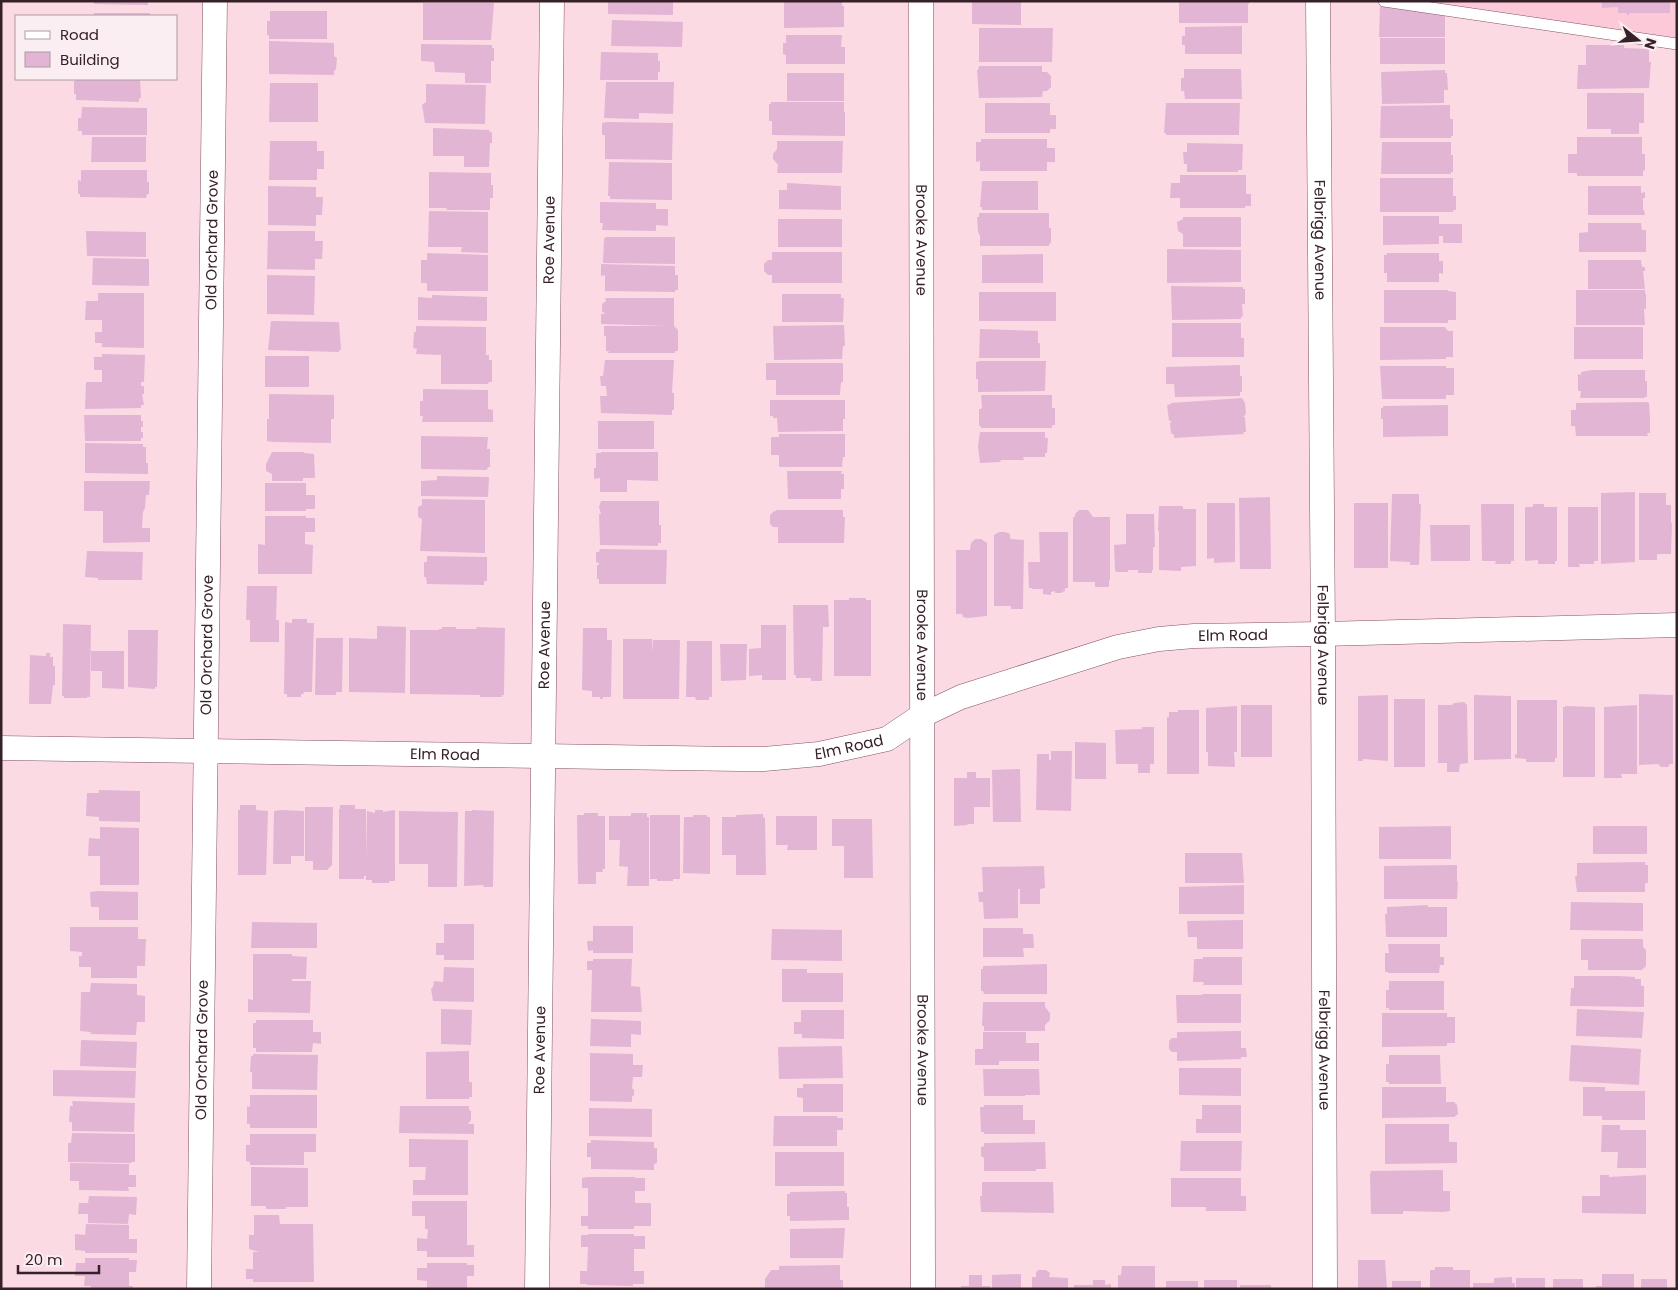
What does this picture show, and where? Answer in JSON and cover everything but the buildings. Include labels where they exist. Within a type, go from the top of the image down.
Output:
[{"type":"street","name":"Old Orchard Grove","points":[[199,1289],[215,1]]},
{"type":"street","name":"Roe Avenue","points":[[537,1289],[552,1]]},
{"type":"street","name":"Brooke Avenue","points":[[920,1],[923,1289]]},
{"type":"street","name":"Felbrigg Avenue","points":[[1318,1],[1323,634],[1325,1289]]},
{"type":"street","name":"Elm Road","points":[[1,748],[738,759],[792,757],[819,754],[887,739],[921,716],[960,697],[1118,647],[1159,639],[1194,636],[1677,625]]},
{"type":"lane","points":[[1384,1],[1677,44]]},
{"type":"shaded area","points":[[1410,1],[1677,1],[1677,46]]}]
